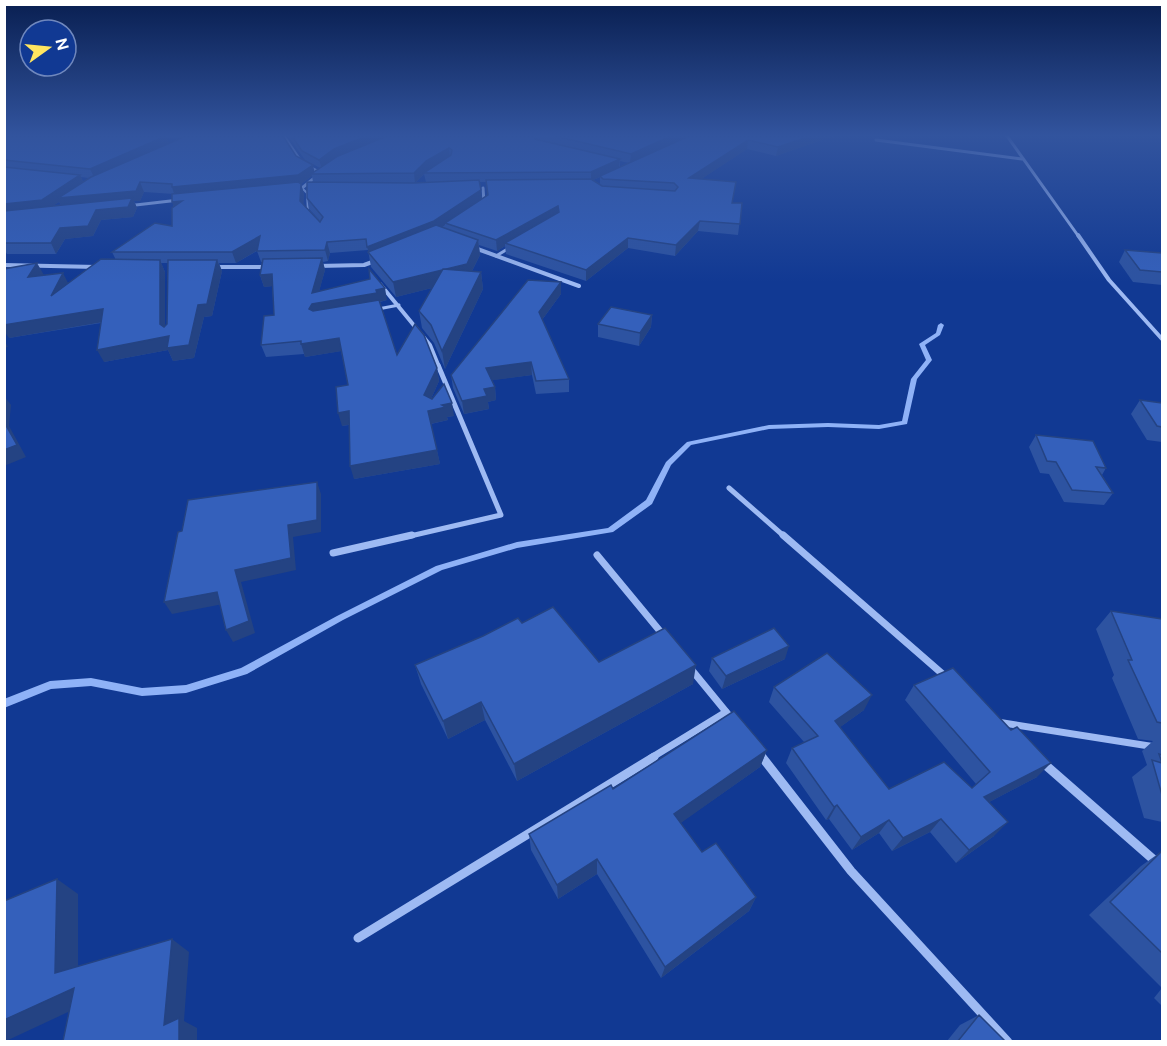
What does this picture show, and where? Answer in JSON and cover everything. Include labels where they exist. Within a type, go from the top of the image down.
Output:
[{"type":"street","points":[[302,188],[306,185]]},
{"type":"street","points":[[1041,185],[1109,280],[1162,339]]},
{"type":"street","points":[[290,189],[314,188]]},
{"type":"street","points":[[472,188],[494,188]]},
{"type":"street","points":[[477,209],[486,202],[483,188]]},
{"type":"street","points":[[117,207],[186,200]]},
{"type":"street","points":[[467,245],[579,285]]},
{"type":"street","points":[[307,266],[364,265],[385,256]]},
{"type":"street","points":[[4,265],[99,267]]},
{"type":"street","points":[[364,265],[371,273]]},
{"type":"street","points":[[204,267],[272,266]]},
{"type":"street","points":[[333,553],[501,515],[430,345],[378,281]]},
{"type":"street","points":[[729,488],[952,683]]},
{"type":"street","points":[[597,555],[673,647]]},
{"type":"street","points":[[688,666],[741,730]]},
{"type":"street","points":[[357,938],[726,712]]},
{"type":"street","points":[[987,714],[1014,737]]},
{"type":"street","points":[[996,722],[1162,748]]},
{"type":"street","points":[[756,749],[851,871],[1008,1041]]},
{"type":"street","points":[[1032,753],[1162,867]]},
{"type":"lane","points":[[302,188],[307,193],[306,210],[312,216]]},
{"type":"lane","points":[[496,256],[516,243]]},
{"type":"lane","points":[[371,310],[399,305]]},
{"type":"building","points":[[4,185],[65,185],[42,200],[4,204]]},
{"type":"building","points":[[79,185],[139,185],[136,191],[58,198]]},
{"type":"building","points":[[172,185],[195,185],[172,187]]},
{"type":"building","points":[[268,185],[301,185],[300,201],[320,222],[323,217],[307,198],[307,185],[480,185],[481,190],[434,221],[367,247],[366,239],[327,242],[325,250],[257,251],[260,236],[232,252],[112,252],[155,223],[172,226],[172,208],[182,201],[172,202],[172,194]]},
{"type":"building","points":[[487,185],[600,185],[675,191],[678,187],[676,185],[735,185],[732,203],[742,203],[740,224],[700,221],[676,245],[628,238],[586,270],[505,243],[559,212],[558,206],[496,240],[445,223],[488,195]]},
{"type":"building","points":[[132,198],[128,207],[96,210],[88,226],[60,228],[51,243],[4,243],[4,211]]},
{"type":"building","points":[[436,225],[478,240],[467,264],[393,282],[368,252]]},
{"type":"building","points":[[1125,250],[1162,253],[1162,272],[1140,270]]},
{"type":"building","points":[[322,258],[312,293],[370,279],[369,269],[385,288],[376,290],[377,293],[312,304],[309,309],[313,311],[379,300],[397,355],[415,324],[424,335],[437,368],[424,395],[432,399],[444,384],[452,403],[442,405],[446,407],[428,411],[437,450],[350,466],[349,411],[338,413],[336,387],[348,385],[339,338],[301,344],[301,341],[261,345],[264,316],[274,315],[272,274],[260,275],[263,259]]},
{"type":"building","points":[[101,259],[160,260],[160,324],[164,327],[167,324],[168,260],[217,260],[207,304],[198,305],[189,345],[167,348],[169,336],[97,350],[103,309],[4,325],[4,269],[37,263],[28,277],[63,273],[51,296]]},
{"type":"building","points":[[443,269],[481,272],[442,351],[431,325],[419,311]]},
{"type":"building","points":[[528,280],[561,282],[539,312],[569,379],[536,381],[531,362],[486,368],[495,387],[484,389],[487,396],[462,401],[451,375]]},
{"type":"building","points":[[611,307],[652,315],[640,333],[598,324]]},
{"type":"building","points":[[1140,400],[1162,403],[1162,427],[1157,426]]},
{"type":"building","points":[[4,422],[17,445],[4,450]]},
{"type":"building","points":[[1036,435],[1093,441],[1106,468],[1096,467],[1113,493],[1072,490],[1056,462],[1047,461]]},
{"type":"building","points":[[317,482],[317,520],[288,525],[291,558],[235,570],[249,621],[226,630],[217,592],[164,602],[178,532],[182,531],[188,500]]},
{"type":"building","points":[[553,607],[599,662],[665,628],[696,665],[514,764],[481,702],[443,721],[415,665],[483,636],[518,618],[522,623]]},
{"type":"building","points":[[1111,611],[1162,619],[1162,723],[1157,722],[1128,660],[1132,660]]},
{"type":"building","points":[[774,628],[789,646],[726,676],[712,658]]},
{"type":"building","points":[[827,653],[872,695],[835,721],[889,789],[944,762],[972,788],[990,772],[914,685],[953,668],[1011,730],[1017,727],[1051,763],[984,797],[1008,822],[969,850],[941,819],[903,838],[889,820],[861,837],[837,805],[834,807],[792,748],[818,736],[774,687]]},
{"type":"building","points":[[734,711],[767,750],[674,814],[702,852],[716,843],[756,897],[665,967],[597,859],[557,885],[529,834],[611,785],[613,789]]},
{"type":"building","points":[[1152,760],[1162,763],[1162,795]]},
{"type":"building","points":[[1162,851],[1162,953],[1110,902]]},
{"type":"building","points":[[57,879],[55,973],[172,939],[164,1025],[179,1018],[179,1041],[63,1041],[74,988],[4,1020],[4,901]]},
{"type":"building","points":[[979,1015],[1005,1041],[958,1041]]},
{"type":"waterway","points":[[4,704],[50,685],[91,682],[142,692],[186,689],[244,671],[340,618],[439,568],[517,545],[610,530],[649,502],[668,464],[689,443],[769,427],[828,425],[879,427],[905,423],[914,379],[929,360],[922,344],[938,334],[941,325]]}]
